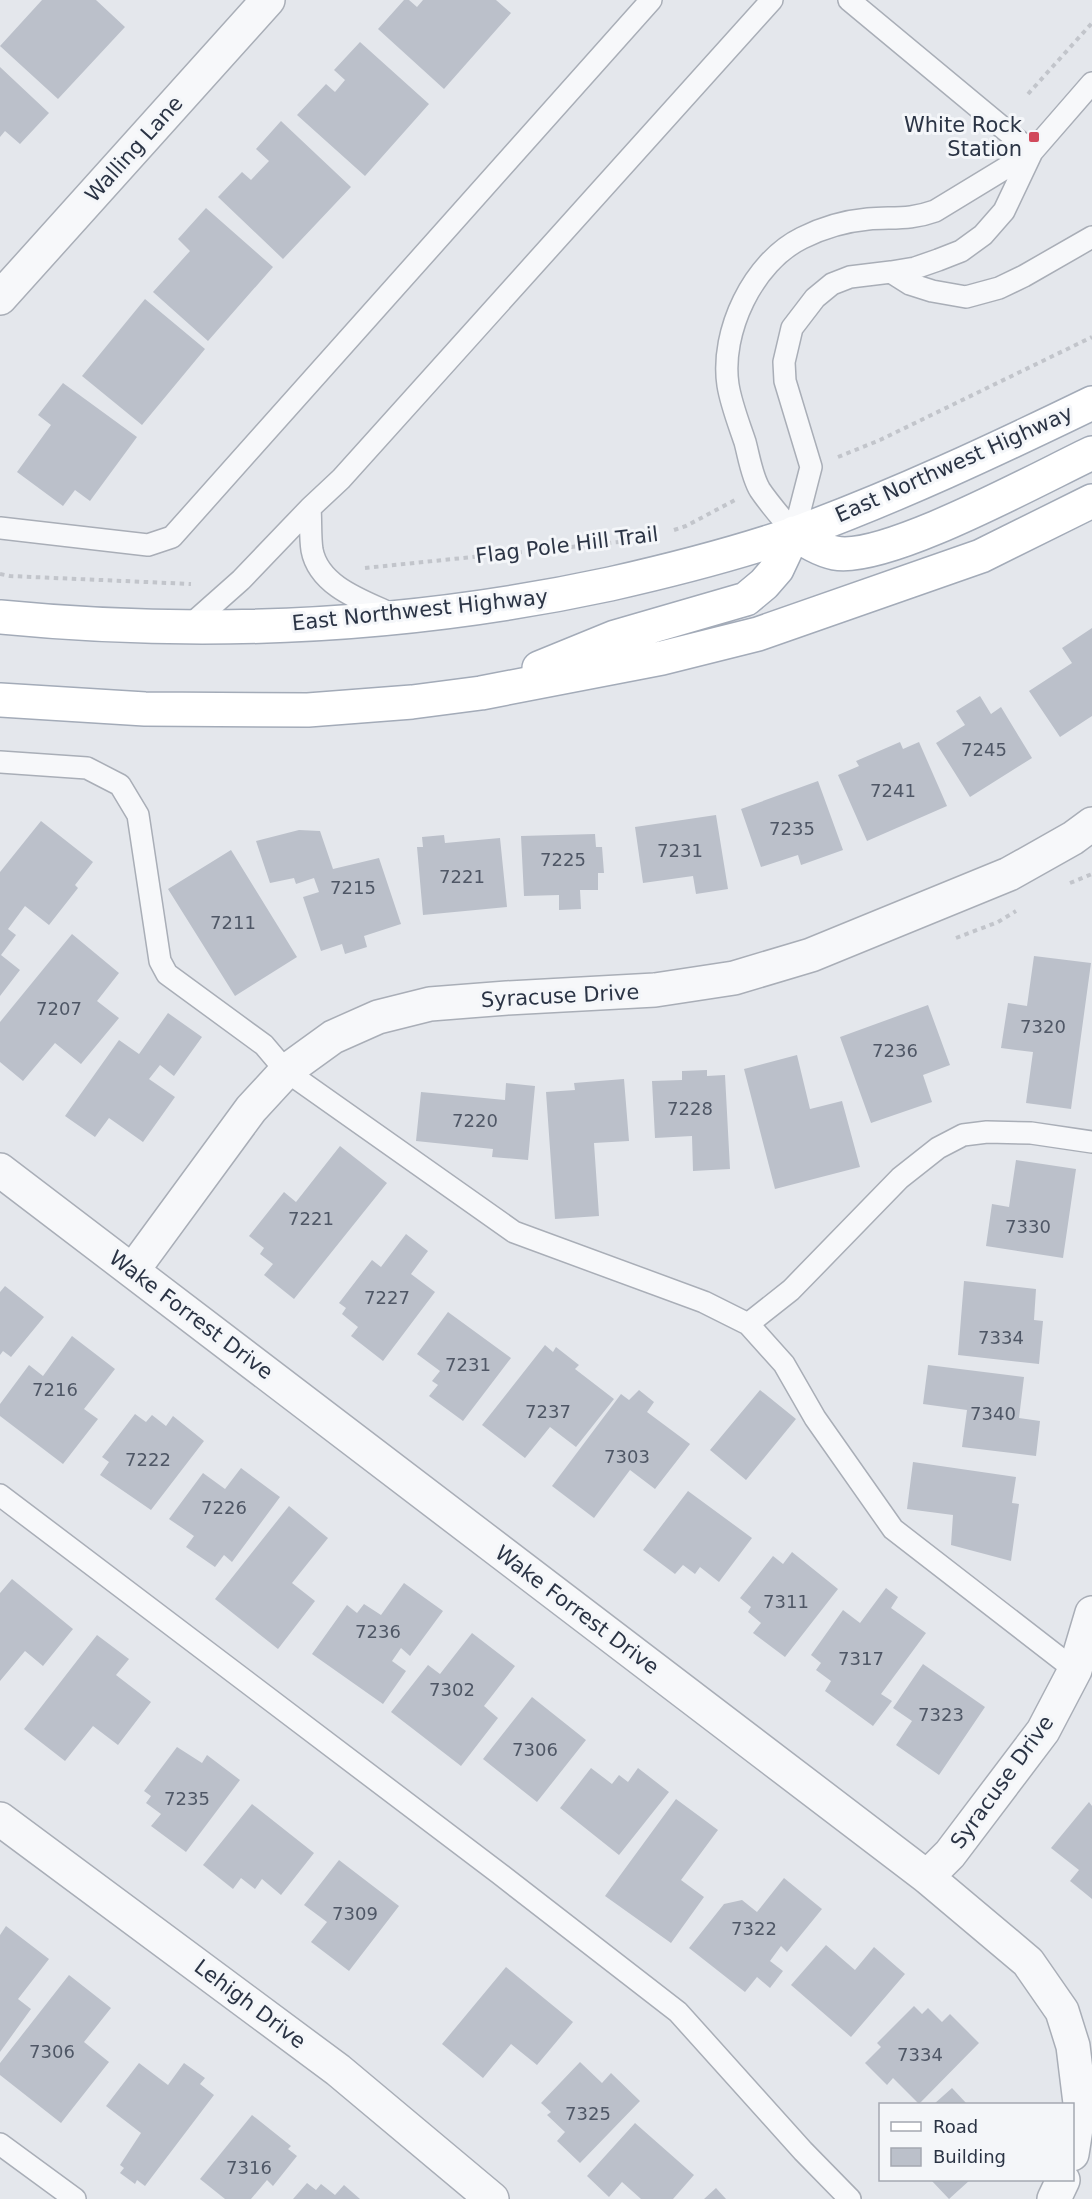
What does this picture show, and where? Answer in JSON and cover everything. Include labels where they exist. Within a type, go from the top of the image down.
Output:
[{"type":"main road","name":"East Northwest Highway","points":[[0,617],[110,626],[241,628],[399,617],[558,595],[666,572],[794,533],[918,485],[1092,403]]},
{"type":"main road","points":[[481,693],[615,637],[746,599],[777,569],[794,533],[812,544],[836,553],[857,553],[878,549],[938,527],[1092,453]]},
{"type":"main road","points":[[0,700],[145,709],[308,710],[412,702],[481,693],[662,658],[758,634],[981,556],[1092,501]]},
{"type":"street","name":"Walling Lane","points":[[0,298],[268,0]]},
{"type":"street","name":"Syracuse Drive","points":[[133,1270],[251,1109],[286,1071],[333,1037],[378,1017],[430,1004],[655,990],[734,978],[811,955],[944,902],[1009,874],[1086,836]]},
{"type":"street","name":"Wake Forrest Drive","points":[[0,1170],[927,1878],[1028,1962],[1062,2011],[1073,2046],[1080,2103],[1074,2141]]},
{"type":"street","name":"Syracuse Drive","points":[[927,1878],[950,1854],[1043,1731],[1075,1670],[1092,1613]]},
{"type":"street","name":"Lehigh Drive","points":[[0,1819],[338,2070],[492,2199]]},
{"type":"street","points":[[1054,2199],[1063,2181]]},
{"type":"lane","points":[[0,528],[148,545],[172,537],[651,0]]},
{"type":"lane","points":[[188,627],[241,579],[341,479],[772,0]]},
{"type":"lane","points":[[849,0],[1032,152]]},
{"type":"lane","points":[[794,533],[812,467],[785,381],[784,362],[792,328],[815,298],[832,284],[850,277],[915,268],[961,251],[983,235],[1004,211],[1032,152],[1092,83]]},
{"type":"lane","points":[[794,533],[759,488],[730,394],[728,374],[730,346],[735,323],[740,306],[757,277],[784,250],[801,239],[848,222],[918,217],[935,211],[1032,152]]},
{"type":"lane","points":[[891,272],[910,284],[932,291],[966,297],[999,288],[1092,237]]},
{"type":"lane","points":[[310,508],[312,551],[322,575],[357,598],[399,617]]},
{"type":"lane","points":[[0,762],[87,768],[120,786],[138,816],[160,961],[167,974],[264,1045],[286,1071],[514,1232],[704,1302],[748,1324],[784,1364],[815,1418],[893,1529],[1075,1670]]},
{"type":"lane","points":[[748,1324],[791,1290],[900,1178],[938,1148],[963,1135],[987,1132],[1031,1133],[1092,1142]]},
{"type":"lane","points":[[0,1496],[500,1874],[678,2012],[803,2151],[850,2199]]},
{"type":"lane","points":[[0,2144],[75,2199]]},
{"type":"path","points":[[1028,94],[1092,22]]},
{"type":"path","points":[[812,467],[880,440],[1092,337]]},
{"type":"path","name":"Flag Pole Hill Trail","points":[[668,532],[686,526],[712,510],[759,488]]},
{"type":"path","name":"Flag Pole Hill Trail","points":[[322,575],[340,571],[631,541]]},
{"type":"path","points":[[0,574],[175,584],[206,584],[241,579]]},
{"type":"building","points":[[42,0],[96,0],[125,27],[58,99],[0,46]]},
{"type":"building","points":[[404,0],[409,0],[417,7],[423,0],[496,0],[511,13],[444,89],[378,29]]},
{"type":"building","points":[[360,42],[429,104],[365,176],[297,115],[326,84],[335,92],[345,80],[334,70]]},
{"type":"building","points":[[0,67],[49,113],[20,144],[5,131],[0,137]]},
{"type":"building","points":[[281,121],[351,187],[283,259],[218,197],[242,172],[251,180],[269,161],[256,149]]},
{"type":"building","points":[[206,208],[273,267],[208,341],[153,292],[190,251],[178,239]]},
{"type":"building","points":[[145,299],[205,349],[142,425],[82,376]]},
{"type":"building","points":[[63,383],[137,437],[90,501],[75,490],[63,506],[17,472],[51,425],[38,415]]},
{"type":"building","points":[[1092,628],[1092,716],[1060,737],[1029,691],[1072,663],[1062,648]]},
{"type":"building","points":[[980,696],[991,714],[1001,707],[1032,758],[970,797],[936,743],[965,725],[956,711]]},
{"type":"building","points":[[900,742],[903,749],[919,742],[947,806],[867,841],[838,775],[859,766],[856,761]]},
{"type":"building","points":[[818,781],[843,850],[801,865],[798,855],[761,867],[741,809]]},
{"type":"building","points":[[716,815],[728,889],[696,894],[693,876],[643,883],[635,827]]},
{"type":"building","points":[[41,821],[93,862],[75,885],[78,888],[49,925],[25,906],[8,929],[16,935],[1,955],[20,970],[0,996],[0,872]]},
{"type":"building","points":[[299,830],[320,831],[333,869],[379,858],[401,924],[364,936],[367,947],[345,954],[342,944],[321,951],[303,897],[319,892],[314,878],[296,884],[294,878],[270,883],[256,841]]},
{"type":"building","points":[[595,834],[596,847],[602,847],[604,873],[598,873],[598,890],[580,890],[581,909],[559,910],[559,895],[524,896],[521,836]]},
{"type":"building","points":[[444,835],[445,843],[500,838],[507,907],[423,915],[417,847],[423,847],[422,837]]},
{"type":"building","points":[[231,850],[297,957],[235,996],[168,889]]},
{"type":"building","points":[[72,934],[119,973],[97,1001],[119,1018],[81,1064],[55,1043],[23,1081],[0,1062],[0,1022]]},
{"type":"building","points":[[1034,956],[1091,963],[1071,1109],[1026,1103],[1033,1052],[1001,1048],[1008,1003],[1027,1006]]},
{"type":"building","points":[[928,1005],[950,1065],[923,1075],[932,1102],[871,1123],[840,1037]]},
{"type":"building","points":[[168,1013],[202,1037],[174,1076],[160,1065],[149,1079],[175,1097],[143,1142],[109,1118],[95,1137],[65,1116],[119,1040],[139,1054]]},
{"type":"building","points":[[797,1055],[810,1109],[842,1101],[860,1167],[775,1189],[744,1069]]},
{"type":"building","points":[[707,1070],[707,1076],[725,1075],[730,1169],[693,1171],[692,1136],[655,1138],[652,1081],[682,1080],[682,1071]]},
{"type":"building","points":[[624,1079],[629,1141],[594,1143],[599,1216],[555,1219],[546,1092],[575,1090],[574,1083]]},
{"type":"building","points":[[506,1083],[535,1086],[528,1160],[492,1157],[493,1149],[416,1141],[421,1092],[505,1100]]},
{"type":"building","points":[[340,1146],[387,1183],[294,1299],[264,1275],[273,1264],[260,1254],[264,1248],[249,1236],[284,1192],[296,1202]]},
{"type":"building","points":[[1016,1160],[1076,1169],[1063,1258],[986,1246],[992,1204],[1009,1207]]},
{"type":"building","points":[[406,1234],[428,1251],[411,1274],[435,1292],[383,1361],[351,1336],[358,1327],[342,1314],[346,1308],[339,1303],[372,1260],[381,1267]]},
{"type":"building","points":[[964,1281],[1036,1289],[1034,1320],[1043,1321],[1039,1364],[958,1355]]},
{"type":"building","points":[[5,1286],[44,1317],[11,1357],[3,1351],[0,1355],[0,1292]]},
{"type":"building","points":[[448,1312],[511,1358],[463,1421],[429,1396],[438,1385],[432,1381],[440,1371],[417,1354]]},
{"type":"building","points":[[72,1336],[115,1369],[84,1409],[98,1419],[63,1464],[0,1416],[0,1404],[29,1365],[43,1376]]},
{"type":"building","points":[[545,1345],[553,1352],[556,1347],[579,1365],[575,1369],[614,1399],[576,1447],[550,1427],[525,1458],[482,1425]]},
{"type":"building","points":[[928,1365],[1024,1377],[1019,1418],[1040,1421],[1036,1456],[962,1447],[967,1410],[923,1404]]},
{"type":"building","points":[[639,1390],[654,1402],[647,1412],[690,1444],[655,1489],[630,1470],[594,1518],[552,1486],[621,1394],[629,1400]]},
{"type":"building","points":[[760,1390],[796,1419],[746,1480],[710,1450]]},
{"type":"building","points":[[135,1414],[146,1422],[152,1415],[166,1426],[173,1416],[204,1441],[151,1510],[100,1475],[109,1462],[102,1457]]},
{"type":"building","points":[[913,1462],[1016,1477],[1012,1503],[1019,1504],[1011,1561],[951,1545],[953,1515],[907,1509]]},
{"type":"building","points":[[241,1468],[280,1497],[232,1562],[224,1555],[215,1567],[186,1547],[194,1536],[169,1519],[203,1473],[225,1489]]},
{"type":"building","points":[[688,1491],[752,1538],[719,1582],[700,1567],[695,1574],[683,1565],[675,1574],[643,1550]]},
{"type":"building","points":[[289,1506],[328,1538],[292,1583],[315,1601],[278,1649],[215,1599]]},
{"type":"building","points":[[792,1552],[838,1589],[785,1657],[753,1633],[761,1623],[748,1612],[751,1607],[740,1598],[773,1556],[783,1564]]},
{"type":"building","points":[[12,1579],[73,1629],[43,1666],[25,1651],[0,1681],[0,1593]]},
{"type":"building","points":[[404,1583],[443,1611],[410,1656],[401,1648],[392,1661],[406,1671],[383,1704],[312,1654],[347,1605],[357,1613],[364,1604],[381,1615]]},
{"type":"building","points":[[886,1588],[898,1597],[891,1608],[926,1633],[881,1694],[892,1701],[873,1726],[825,1691],[831,1681],[816,1670],[821,1663],[811,1655],[843,1610],[860,1623]]},
{"type":"building","points":[[472,1633],[515,1666],[484,1706],[498,1718],[461,1766],[391,1712],[428,1665],[440,1674]]},
{"type":"building","points":[[97,1635],[129,1659],[116,1675],[151,1702],[118,1745],[93,1726],[65,1761],[24,1729]]},
{"type":"building","points":[[923,1664],[985,1707],[939,1775],[896,1745],[912,1721],[893,1708]]},
{"type":"building","points":[[532,1697],[586,1740],[537,1802],[483,1759]]},
{"type":"building","points":[[177,1747],[202,1763],[207,1755],[240,1780],[186,1852],[151,1826],[161,1814],[146,1803],[151,1796],[144,1791]]},
{"type":"building","points":[[591,1768],[612,1784],[619,1775],[628,1782],[638,1768],[669,1792],[619,1855],[560,1808]]},
{"type":"building","points":[[676,1799],[718,1830],[681,1880],[704,1897],[671,1943],[605,1896]]},
{"type":"building","points":[[1089,1802],[1092,1806],[1092,1899],[1070,1881],[1079,1870],[1051,1848]]},
{"type":"building","points":[[252,1804],[314,1853],[281,1895],[262,1879],[255,1889],[241,1878],[233,1889],[203,1865]]},
{"type":"building","points":[[339,1860],[399,1906],[349,1971],[311,1942],[327,1922],[304,1905]]},
{"type":"building","points":[[784,1878],[822,1909],[787,1952],[781,1946],[770,1961],[783,1971],[770,1988],[757,1977],[745,1992],[689,1948],[724,1904],[742,1900],[757,1912]]},
{"type":"building","points":[[6,1926],[49,1959],[18,1999],[31,2009],[0,2052],[0,1935]]},
{"type":"building","points":[[826,1945],[855,1970],[874,1947],[905,1974],[851,2037],[791,1985]]},
{"type":"building","points":[[506,1967],[573,2022],[537,2065],[511,2044],[483,2078],[442,2044]]},
{"type":"building","points":[[69,1975],[111,2008],[84,2042],[109,2062],[61,2123],[0,2075],[0,2063]]},
{"type":"building","points":[[914,2006],[922,2014],[928,2008],[942,2022],[950,2014],[979,2043],[918,2103],[893,2078],[887,2085],[865,2063],[881,2047],[877,2043]]},
{"type":"building","points":[[580,2062],[602,2083],[611,2073],[640,2101],[580,2163],[557,2141],[565,2132],[547,2115],[551,2112],[541,2103]]},
{"type":"building","points":[[139,2063],[168,2085],[184,2063],[205,2078],[200,2084],[214,2095],[145,2186],[137,2180],[135,2184],[120,2173],[124,2168],[120,2165],[141,2133],[106,2106]]},
{"type":"building","points":[[952,2088],[966,2103],[935,2103]]},
{"type":"building","points":[[252,2115],[291,2146],[288,2149],[297,2156],[273,2186],[267,2180],[251,2199],[225,2199],[200,2179]]},
{"type":"building","points":[[635,2123],[694,2175],[673,2199],[641,2199],[622,2182],[609,2197],[587,2176]]},
{"type":"building","points":[[932,2181],[969,2181],[949,2199]]},
{"type":"building","points":[[307,2183],[316,2190],[321,2184],[335,2195],[344,2185],[360,2199],[293,2199]]},
{"type":"building","points":[[716,2188],[726,2199],[704,2199]]},
{"type":"place","name":"White Rock Station","points":[[1034,137]]}]
